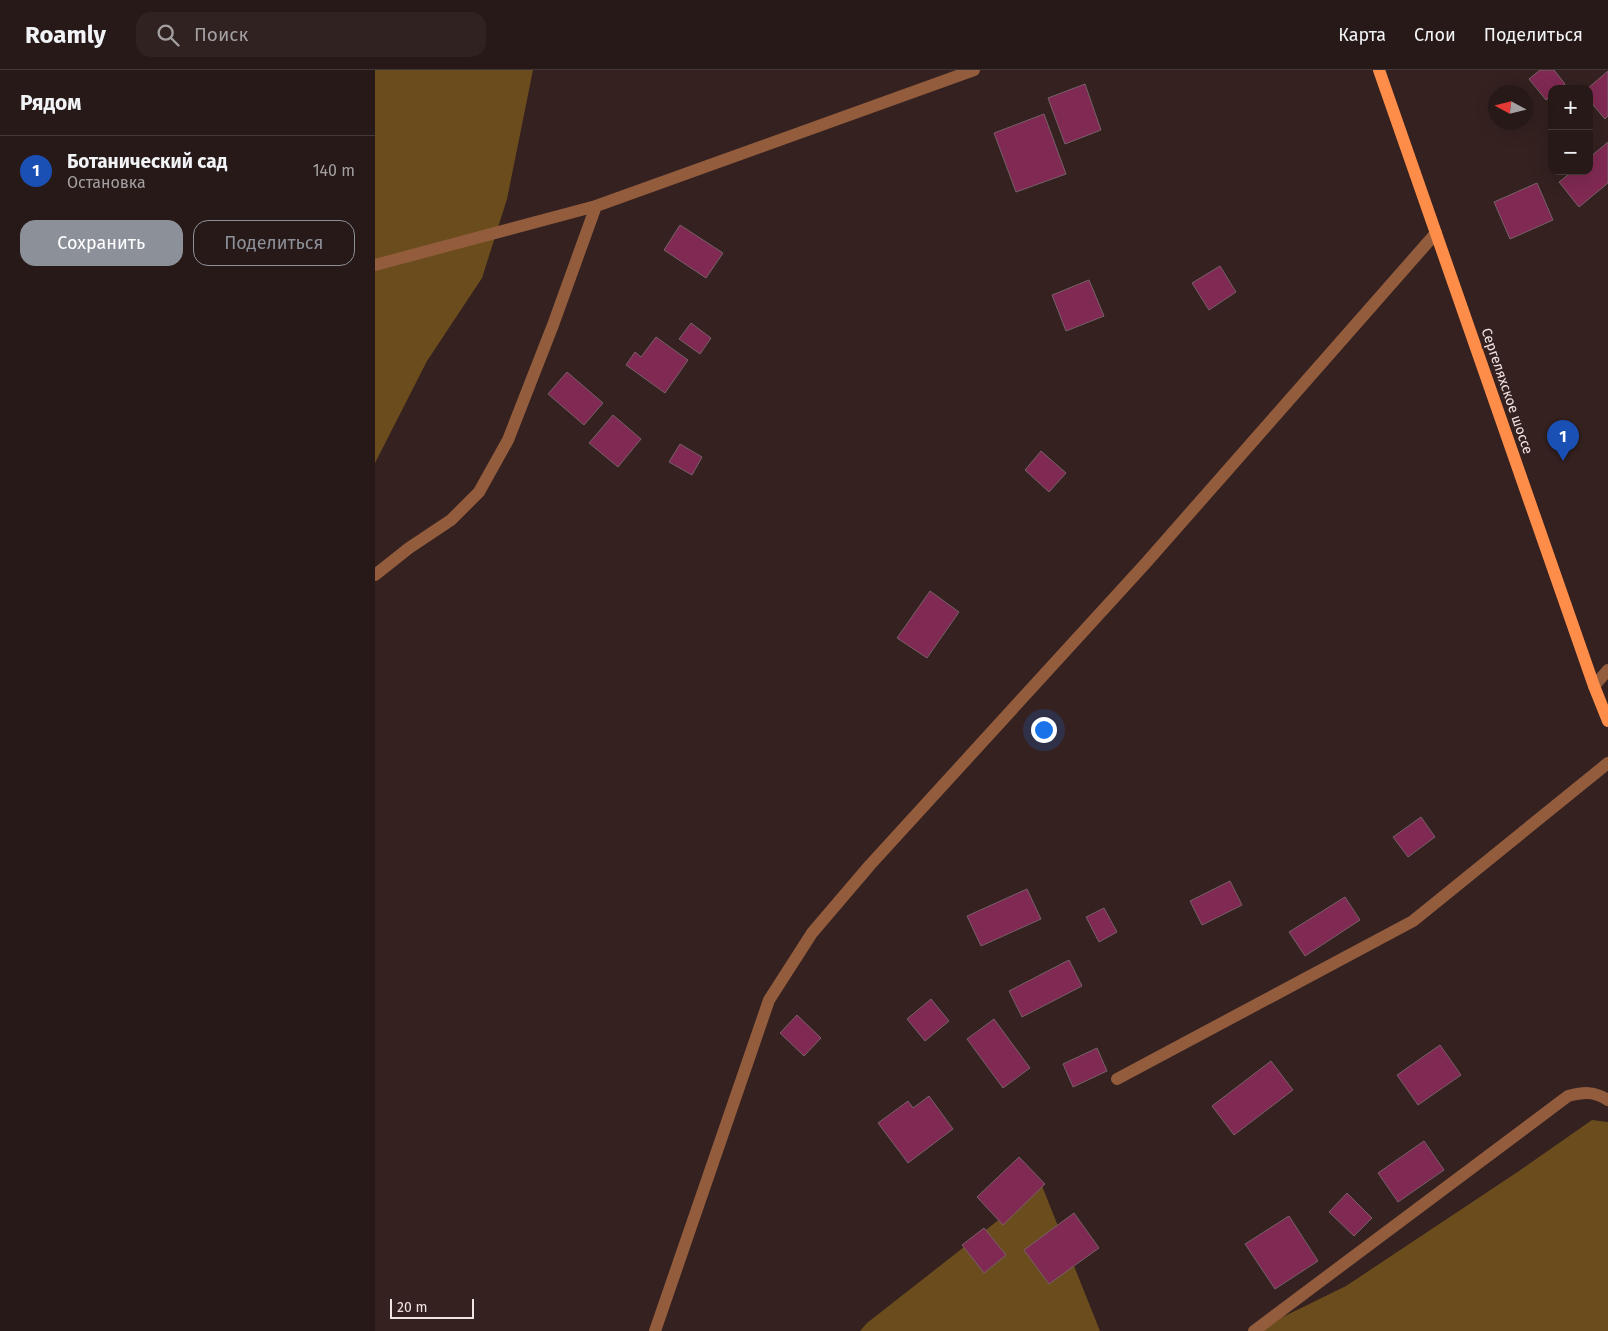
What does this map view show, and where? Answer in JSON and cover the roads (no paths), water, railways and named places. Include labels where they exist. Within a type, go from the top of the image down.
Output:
[{"type":"main road","name":"Сергеляхское шоссе","points":[[1379,70],[1594,686],[1608,721]]},
{"type":"street","points":[[375,265],[597,206],[974,70]]},
{"type":"street","points":[[375,575],[409,548],[451,520],[479,492],[508,440],[597,206]]},
{"type":"street","points":[[655,1331],[769,1000],[812,933],[870,864],[1151,556],[1435,233]]},
{"type":"street","points":[[1594,686],[1608,670]]},
{"type":"street","points":[[1117,1079],[1413,921],[1608,763]]},
{"type":"street","points":[[1254,1331],[1568,1096],[1585,1092],[1608,1100]]},
{"type":"place","name":"Ботанический сад","points":[[1563,461]]}]
